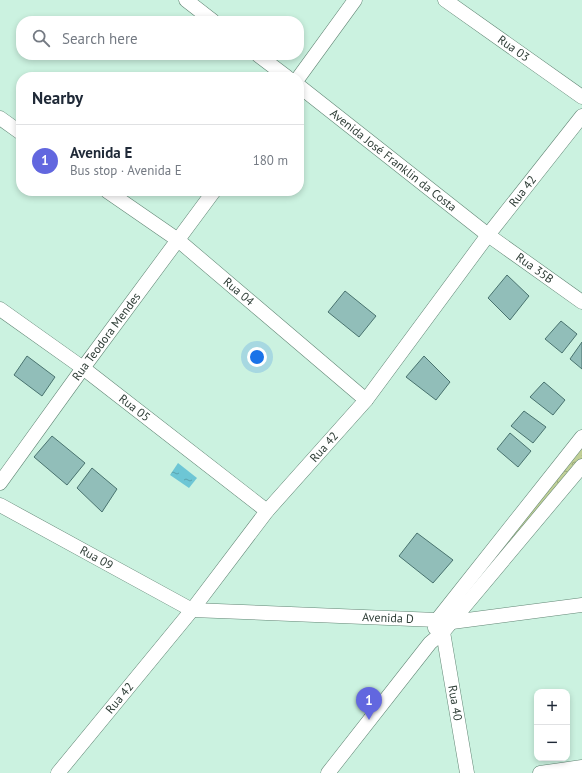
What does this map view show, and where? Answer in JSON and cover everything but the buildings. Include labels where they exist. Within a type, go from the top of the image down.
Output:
[{"type":"street","points":[[186,0],[207,16]]},
{"type":"street","points":[[303,72],[355,0]]},
{"type":"street","name":"Rua 03","points":[[445,0],[582,97]]},
{"type":"street","points":[[265,60],[280,72]]},
{"type":"street","name":"Avenida José Franklin da Costa","points":[[304,90],[488,235]]},
{"type":"street","name":"Rua 42","points":[[58,773],[192,610],[267,511],[366,400],[488,235],[582,116]]},
{"type":"street","points":[[0,118],[16,129]]},
{"type":"street","name":"Rua 04","points":[[113,196],[178,240],[366,400]]},
{"type":"street","name":"Rua Teodora Mendes","points":[[0,483],[210,196]]},
{"type":"street","name":"Rua 35B","points":[[488,235],[582,302]]},
{"type":"street","name":"Rua 05","points":[[0,309],[83,368],[267,511]]},
{"type":"street","points":[[328,773],[444,625],[510,528],[582,437]]},
{"type":"street","points":[[444,625],[523,536],[582,466]]},
{"type":"street","name":"Rua 09","points":[[0,505],[192,610]]},
{"type":"street","points":[[510,528],[523,536]]},
{"type":"street","name":"Avenida D","points":[[192,610],[444,625],[582,604]]},
{"type":"street","name":"Rua 40","points":[[444,625],[467,773]]},
{"type":"street","points":[[540,773],[582,767]]},
{"type":"green space","points":[[582,448],[582,459],[463,605],[457,603]]},
{"type":"water","points":[[178,463],[197,478],[189,488],[170,475]]},
{"type":"place","name":"Avenida E","points":[[369,720]]}]
